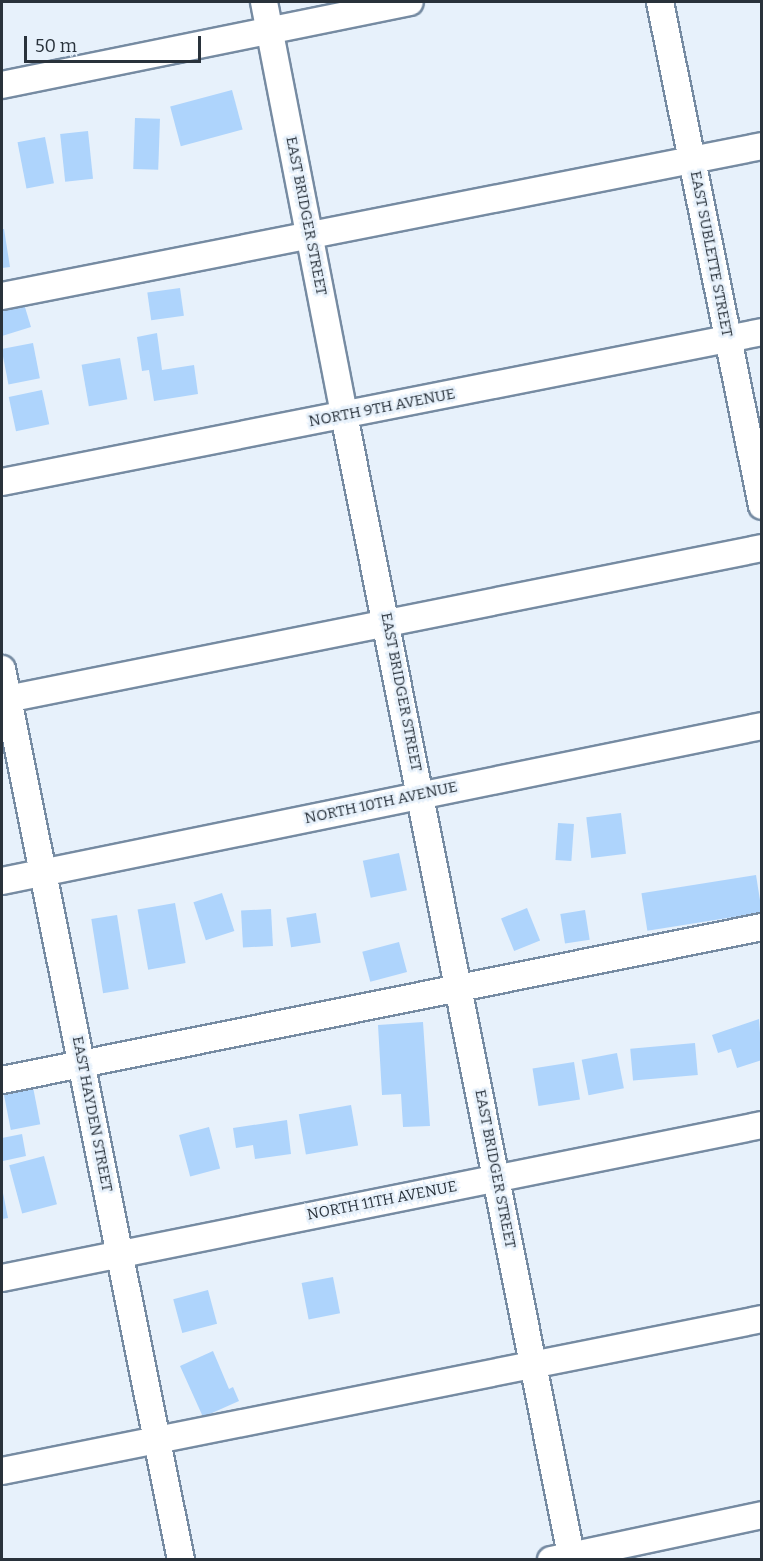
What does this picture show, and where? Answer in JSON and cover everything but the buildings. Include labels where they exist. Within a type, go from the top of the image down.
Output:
[{"type":"street","name":"EAST BRIDGER STREET","points":[[264,2],[534,1365],[565,1558]]},
{"type":"street","points":[[2,85],[269,28],[410,2]]},
{"type":"street","name":"EAST SUBLETTE STREET","points":[[660,2],[762,506]]},
{"type":"street","points":[[2,296],[762,146]]},
{"type":"street","name":"NORTH 9TH AVENUE","points":[[2,482],[762,332]]},
{"type":"street","points":[[5,700],[762,548]]},
{"type":"street","name":"EAST HAYDEN STREET","points":[[2,669],[5,700],[43,872],[181,1560]]},
{"type":"street","name":"NORTH 10TH AVENUE","points":[[2,881],[762,726]]},
{"type":"street","points":[[2,1080],[762,927]]},
{"type":"street","name":"NORTH 11TH AVENUE","points":[[2,1278],[762,1125]]},
{"type":"street","points":[[2,1471],[762,1319]]},
{"type":"street","points":[[565,1558],[762,1515]]}]
